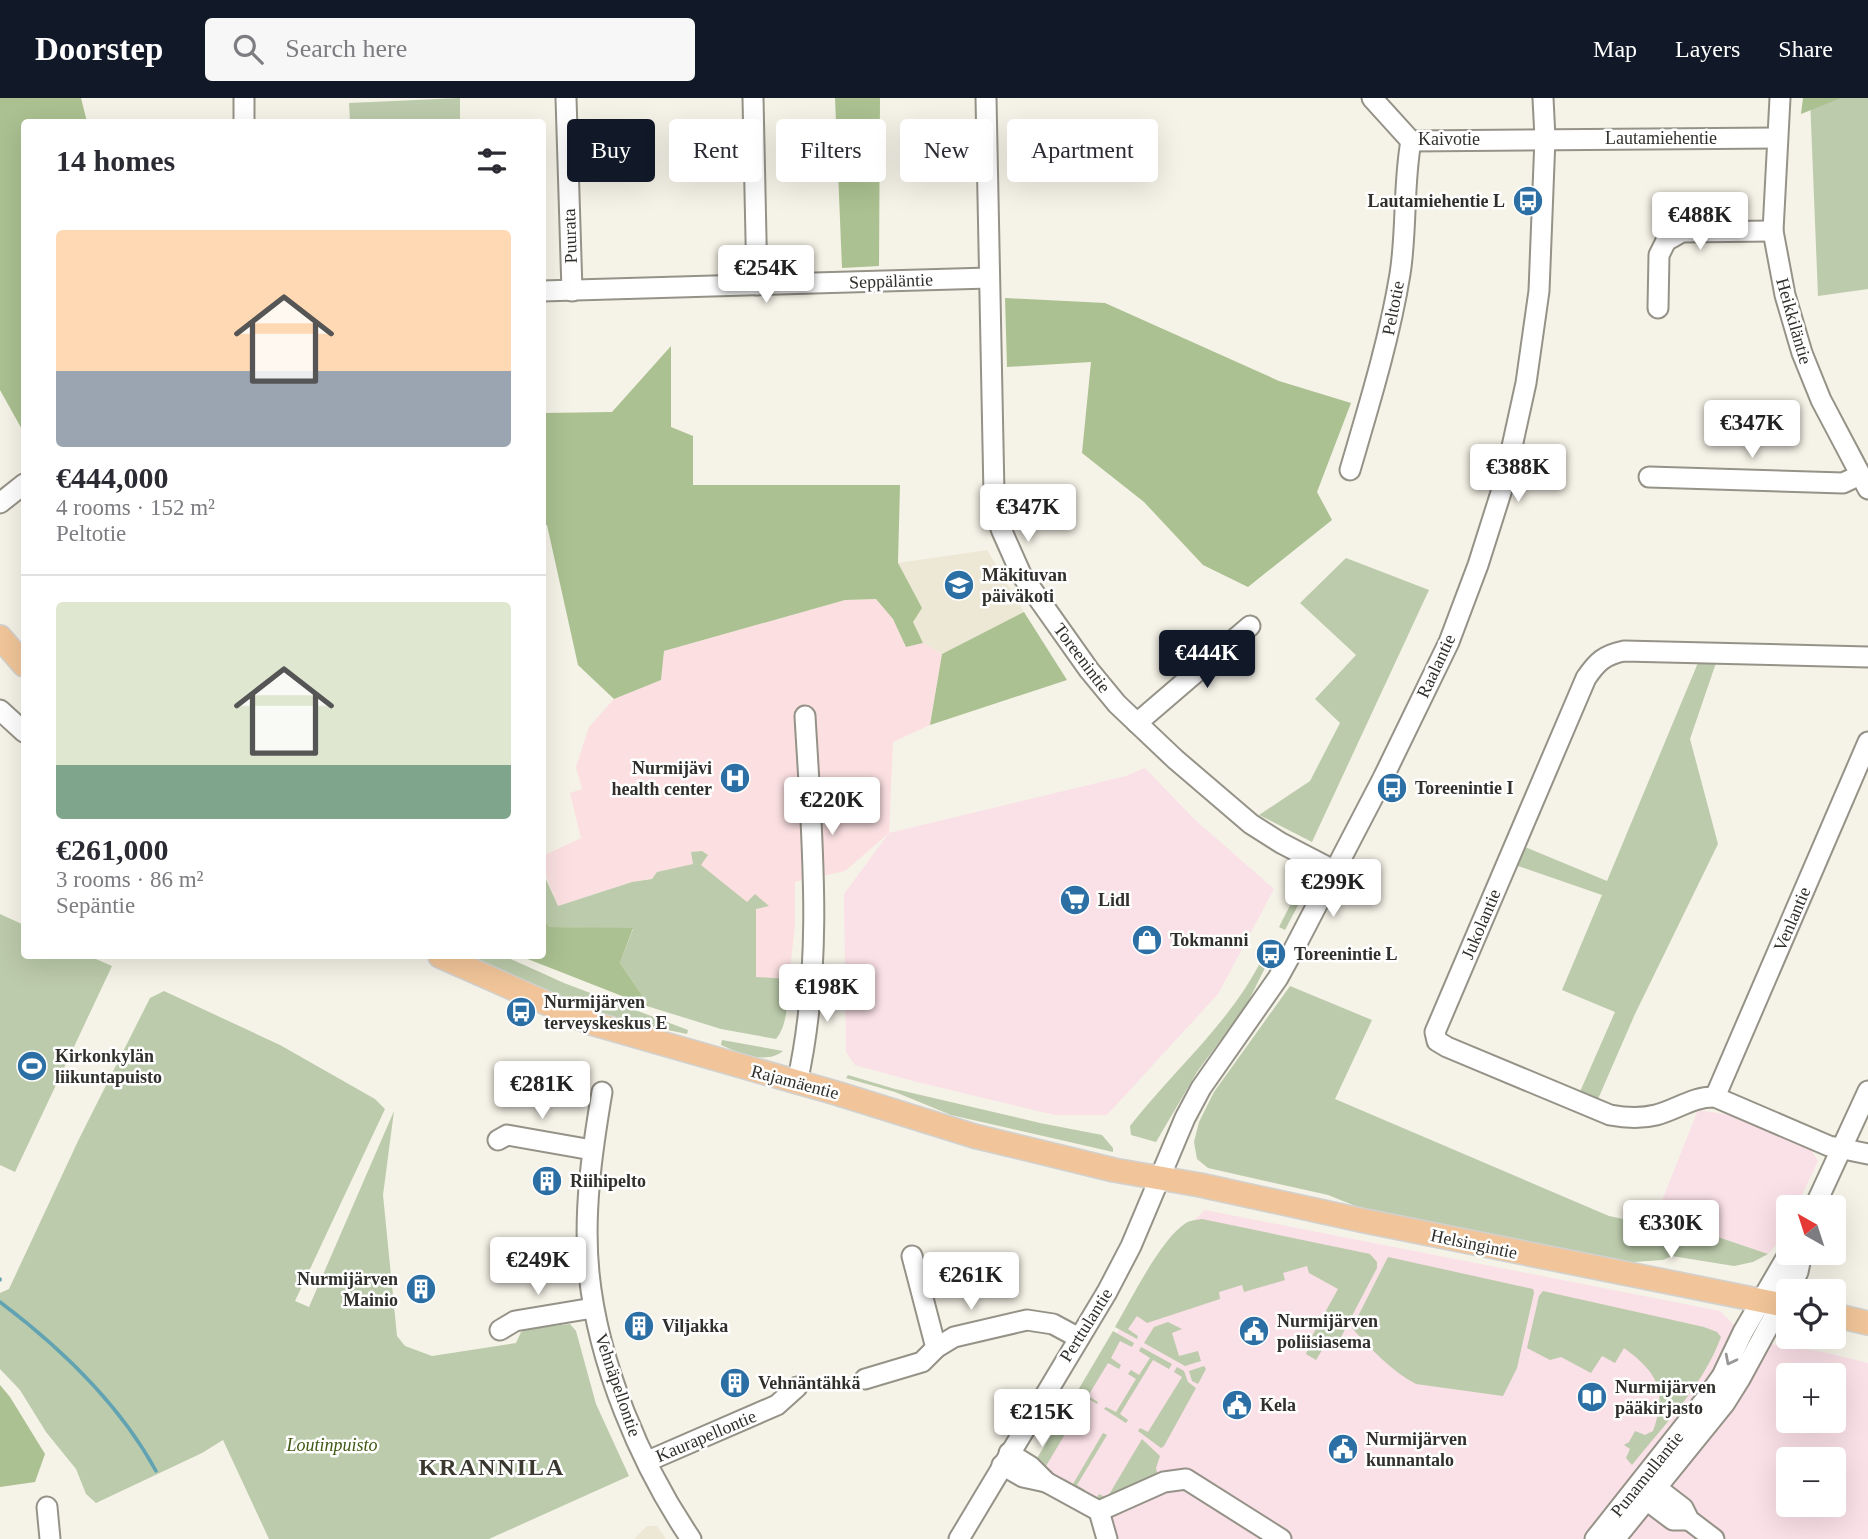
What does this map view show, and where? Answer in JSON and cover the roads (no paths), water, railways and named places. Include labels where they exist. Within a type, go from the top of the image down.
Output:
[{"type":"main road","points":[[0,637],[21,662]]},
{"type":"main road","name":"Rajamäentie","points":[[447,959],[591,1023],[836,1093],[974,1136],[1114,1170],[1160,1178]]},
{"type":"main road","name":"Helsingintie","points":[[1160,1178],[1571,1264],[1776,1303]]},
{"type":"main road","points":[[1846,1318],[1868,1323]]},
{"type":"street","points":[[244,98],[244,119]]},
{"type":"street","name":"Puurata","points":[[566,98],[572,291]]},
{"type":"street","points":[[753,98],[757,285]]},
{"type":"street","name":"Toreenintie","points":[[986,98],[994,494],[1001,529],[1021,574],[1089,670],[1137,723],[1227,806],[1251,824],[1335,871]]},
{"type":"street","name":"Kaivotie","points":[[1372,98],[1411,141],[1545,138]]},
{"type":"street","name":"Raalantie","points":[[1160,1178],[1185,1118],[1201,1088],[1278,978],[1335,871],[1449,642],[1478,565],[1504,483],[1526,383],[1539,291],[1544,98]]},
{"type":"street","name":"Heikkiläntie","points":[[1780,98],[1773,231],[1785,295],[1802,354],[1821,400],[1864,482]]},
{"type":"street","name":"Lautamiehentie","points":[[1545,138],[1777,138]]},
{"type":"street","name":"Peltotie","points":[[1350,470],[1389,333],[1405,237],[1411,141]]},
{"type":"street","points":[[1658,308],[1658,256],[1665,241],[1682,232],[1773,231]]},
{"type":"street","name":"Seppäläntie","points":[[546,291],[989,278]]},
{"type":"street","points":[[1649,477],[1864,482]]},
{"type":"street","points":[[0,503],[21,486]]},
{"type":"street","points":[[1137,723],[1250,626]]},
{"type":"street","name":"Jukolantie","points":[[1716,1097],[1704,1097],[1655,1115],[1634,1119],[1610,1115],[1447,1048],[1437,1041],[1435,1032],[1581,691],[1597,663],[1607,654],[1623,651],[1868,657]]},
{"type":"street","points":[[0,710],[21,729]]},
{"type":"street","points":[[797,1083],[804,1051],[812,976],[814,886],[805,716]]},
{"type":"street","name":"Venlantie","points":[[1716,1097],[1868,741]]},
{"type":"street","points":[[1820,1195],[1868,1091]]},
{"type":"street","name":"Vehnäpellontie","points":[[602,1092],[592,1150],[587,1227],[593,1308],[618,1393],[648,1461],[673,1511],[691,1539]]},
{"type":"street","points":[[1716,1097],[1841,1150],[1868,1154]]},
{"type":"street","points":[[498,1140],[507,1135],[592,1150]]},
{"type":"street","name":"Perttulantie","points":[[959,1539],[1107,1292],[1131,1246],[1160,1178]]},
{"type":"street","points":[[912,1256],[936,1348]]},
{"type":"street","name":"Punamullantie","points":[[1615,1539],[1722,1376],[1776,1304]]},
{"type":"street","points":[[500,1330],[515,1321],[593,1308]]},
{"type":"street","points":[[865,1379],[922,1362],[936,1348],[954,1337],[1027,1320],[1053,1324],[1079,1338]]},
{"type":"street","name":"Kaurapellontie","points":[[648,1461],[777,1405],[797,1387]]},
{"type":"street","points":[[1005,1459],[1030,1466],[1046,1482],[1099,1511],[1107,1539]]},
{"type":"street","points":[[1099,1511],[1164,1482],[1186,1479],[1281,1539]]},
{"type":"street","points":[[1646,1493],[1673,1520],[1689,1520],[1714,1539]]},
{"type":"street","name":"Punamullantie","points":[[1595,1539],[1646,1493]]},
{"type":"street","points":[[47,1507],[50,1539]]},
{"type":"waterway","points":[[0,1302],[45,1338],[87,1378],[125,1422],[156,1471]]},
{"type":"place","name":"Lautamiehentie L","points":[[1528,201]]},
{"type":"place","name":"Mäkituvan päiväkoti","points":[[959,585]]},
{"type":"place","name":"Nurmijävi health center","points":[[735,778]]},
{"type":"place","name":"Toreenintie I","points":[[1392,788]]},
{"type":"place","name":"Lidl","points":[[1075,900]]},
{"type":"place","name":"Tokmanni","points":[[1147,940]]},
{"type":"place","name":"Toreenintie L","points":[[1271,954]]},
{"type":"place","name":"Nurmijärven terveyskeskus E","points":[[521,1012]]},
{"type":"place","name":"Kirkonkylän liikuntapuisto","points":[[32,1066]]},
{"type":"place","name":"Riihipelto","points":[[547,1181]]},
{"type":"place","name":"Nurmijärven Mainio","points":[[421,1289]]},
{"type":"place","name":"Viljakka","points":[[639,1326]]},
{"type":"place","name":"Nurmijärven poliisiasema","points":[[1254,1331]]},
{"type":"place","name":"Vehnäntähkä","points":[[735,1383]]},
{"type":"place","name":"Nurmijärven pääkirjasto","points":[[1592,1397]]},
{"type":"place","name":"Kela","points":[[1237,1405]]},
{"type":"place","name":"Nurmijärven kunnantalo","points":[[1343,1449]]},
{"type":"district","name":"KRANNILA","points":[[492,1467]]},
{"type":"park label","name":"Loutinpuisto","points":[[332,1445]]}]
